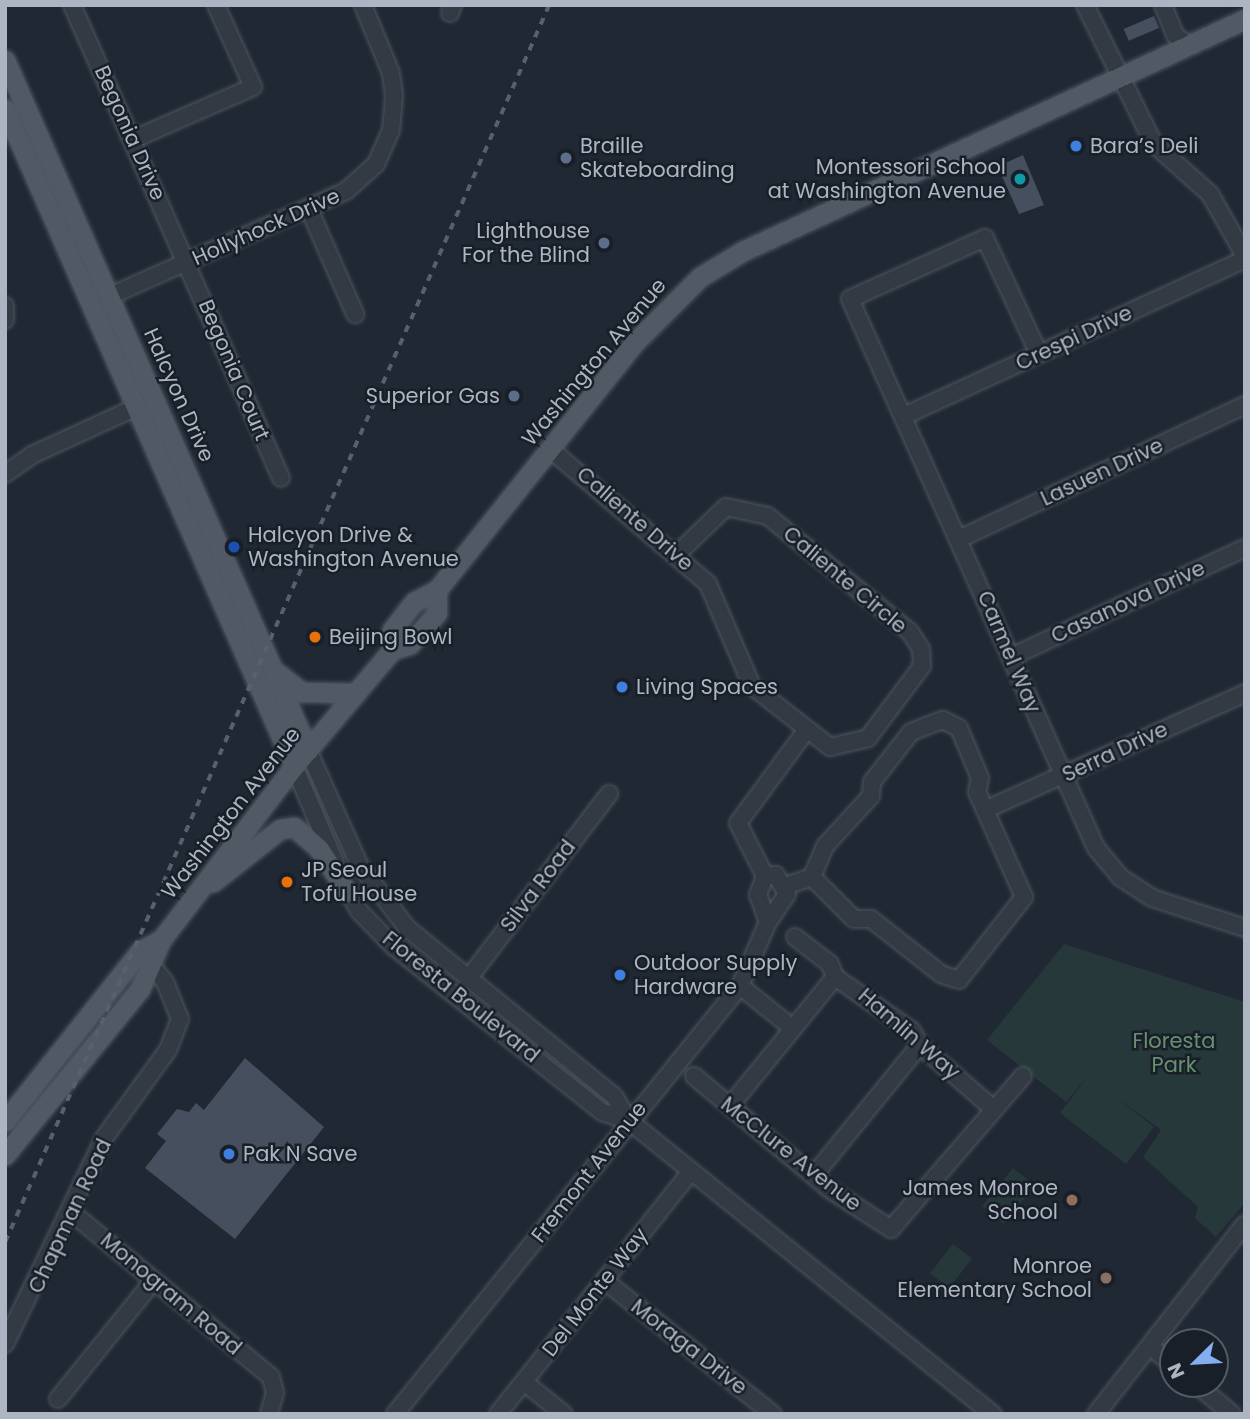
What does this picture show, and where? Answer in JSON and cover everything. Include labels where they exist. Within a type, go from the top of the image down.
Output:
[{"type":"main road","name":"Washington Avenue","points":[[5,1155],[153,967],[161,940],[294,766],[392,650],[410,645],[437,613],[437,590],[634,343],[700,277],[743,251],[1245,19]]},
{"type":"main road","name":"Halcyon Drive","points":[[5,60],[308,750]]},
{"type":"main road","name":"Halcyon Drive","points":[[5,109],[294,766]]},
{"type":"main road","points":[[275,671],[302,692],[356,692]]},
{"type":"main road","points":[[197,893],[280,829],[293,827],[319,849],[346,892]]},
{"type":"main road","name":"Washington Avenue","points":[[5,1121],[140,951],[161,940]]},
{"type":"street","name":"Begonia Drive","points":[[72,5],[187,262]]},
{"type":"street","points":[[134,139],[253,87],[216,5]]},
{"type":"street","name":"Hollyhock Drive","points":[[110,296],[309,209],[362,178],[391,131],[391,73],[363,5]]},
{"type":"street","points":[[1085,5],[1116,77],[1154,144],[1210,194],[1245,258]]},
{"type":"street","points":[[1163,5],[1175,35],[1188,45]]},
{"type":"street","points":[[309,209],[355,314]]},
{"type":"street","name":"Carmel Way","points":[[1039,354],[985,238],[850,299],[960,539],[1062,776],[1096,848],[1120,877],[1152,898],[1245,928]]},
{"type":"street","name":"Crespi Drive","points":[[904,416],[1245,258]]},
{"type":"street","name":"Begonia Court","points":[[187,262],[281,478]]},
{"type":"street","points":[[5,306],[5,320]]},
{"type":"street","name":"Lasuen Drive","points":[[960,539],[1245,405]]},
{"type":"street","points":[[5,474],[32,455],[137,407]]},
{"type":"street","name":"Caliente Drive","points":[[550,448],[678,553],[708,584],[752,686],[805,732],[830,747],[868,738]]},
{"type":"street","name":"Caliente Circle","points":[[678,553],[726,507],[768,516],[910,632],[921,649],[922,666],[868,738]]},
{"type":"street","name":"Casanova Drive","points":[[1011,657],[1245,548]]},
{"type":"street","name":"Serra Drive","points":[[985,810],[1245,693]]},
{"type":"street","points":[[765,876],[776,876],[785,886],[812,877],[825,846],[871,796],[872,782],[911,732],[943,720],[959,728],[980,778],[977,792],[1024,897],[959,980],[941,974],[871,919],[854,919],[812,877]]},
{"type":"street","points":[[768,922],[758,895],[765,876],[738,823],[805,732]]},
{"type":"street","name":"Floresta Boulevard","points":[[308,750],[369,881],[407,928],[614,1096],[628,1120],[993,1414]]},
{"type":"street","name":"Floresta Boulevard","points":[[294,766],[346,892],[394,947],[602,1112],[628,1120]]},
{"type":"street","name":"Silva Road","points":[[468,979],[609,794]]},
{"type":"street","name":"Fremont Avenue","points":[[395,1414],[628,1120],[740,986],[768,922],[787,894],[785,886]]},
{"type":"street","name":"Hamlin Way","points":[[795,937],[830,964],[835,977],[912,1031],[920,1045],[991,1107]]},
{"type":"street","points":[[129,965],[153,967]]},
{"type":"street","name":"Chapman Road","points":[[5,1344],[71,1213],[104,1138],[168,1050],[180,1019],[176,999],[153,967]]},
{"type":"street","points":[[730,1106],[791,1027],[835,977]]},
{"type":"street","points":[[740,986],[791,1027]]},
{"type":"street","points":[[814,1175],[920,1045]]},
{"type":"street","name":"McClure Avenue","points":[[694,1076],[814,1175],[891,1229],[991,1107]]},
{"type":"street","points":[[991,1107],[1001,1104],[1023,1076]]},
{"type":"street","name":"Del Monte Way","points":[[498,1414],[691,1171]]},
{"type":"street","name":"Monogram Road","points":[[71,1213],[271,1377],[275,1393],[269,1414]]},
{"type":"street","points":[[1096,1414],[1245,1224]]},
{"type":"street","points":[[58,1399],[154,1280]]},
{"type":"street","name":"Moraga Drive","points":[[605,1281],[773,1414]]},
{"type":"street","points":[[1150,1346],[1159,1353]]},
{"type":"street","points":[[524,1382],[564,1414]]},
{"type":"street","points":[[1213,1398],[1232,1414]]},
{"type":"green space","name":"Floresta Park","points":[[1064,944],[1245,1002],[1245,1203],[1216,1237],[1195,1218],[1198,1207],[1143,1157],[1161,1130],[1116,1097],[1154,1127],[1126,1164],[1060,1113],[1087,1077],[1066,1102],[987,1040]]},
{"type":"green space","points":[[1013,1168],[1035,1186],[1004,1224],[982,1206]]},
{"type":"green space","points":[[953,1244],[972,1259],[949,1288],[930,1273]]},
{"type":"building","points":[[1154,16],[1159,28],[1129,41],[1124,29]]},
{"type":"building","name":"Montessori School at Washington Avenue","points":[[1023,155],[1044,205],[1019,214],[1000,172],[1001,165]]},
{"type":"building","name":"Pak N Save","points":[[245,1058],[324,1127],[235,1239],[145,1168],[166,1141],[157,1134],[177,1109],[189,1112],[196,1103],[204,1110]]},
{"type":"railway","points":[[5,1242],[549,5]]},
{"type":"place","name":"Bara’s Deli","points":[[1076,146]]},
{"type":"place","name":"Braille Skateboarding","points":[[566,158]]},
{"type":"place","name":"Montessori School at Washington Avenue","points":[[1020,179]]},
{"type":"place","name":"Lighthouse For the Blind","points":[[604,243]]},
{"type":"place","name":"Superior Gas","points":[[514,396]]},
{"type":"place","name":"Halcyon Drive & Washington Avenue","points":[[234,547]]},
{"type":"place","name":"Beijing Bowl","points":[[315,637]]},
{"type":"place","name":"Living Spaces","points":[[622,687]]},
{"type":"place","name":"JP Seoul Tofu House","points":[[287,882]]},
{"type":"place","name":"Outdoor Supply Hardware","points":[[620,975]]},
{"type":"place","name":"Pak N Save","points":[[229,1154]]},
{"type":"place","name":"James Monroe School","points":[[1072,1200]]},
{"type":"place","name":"Monroe Elementary School","points":[[1106,1278]]}]
